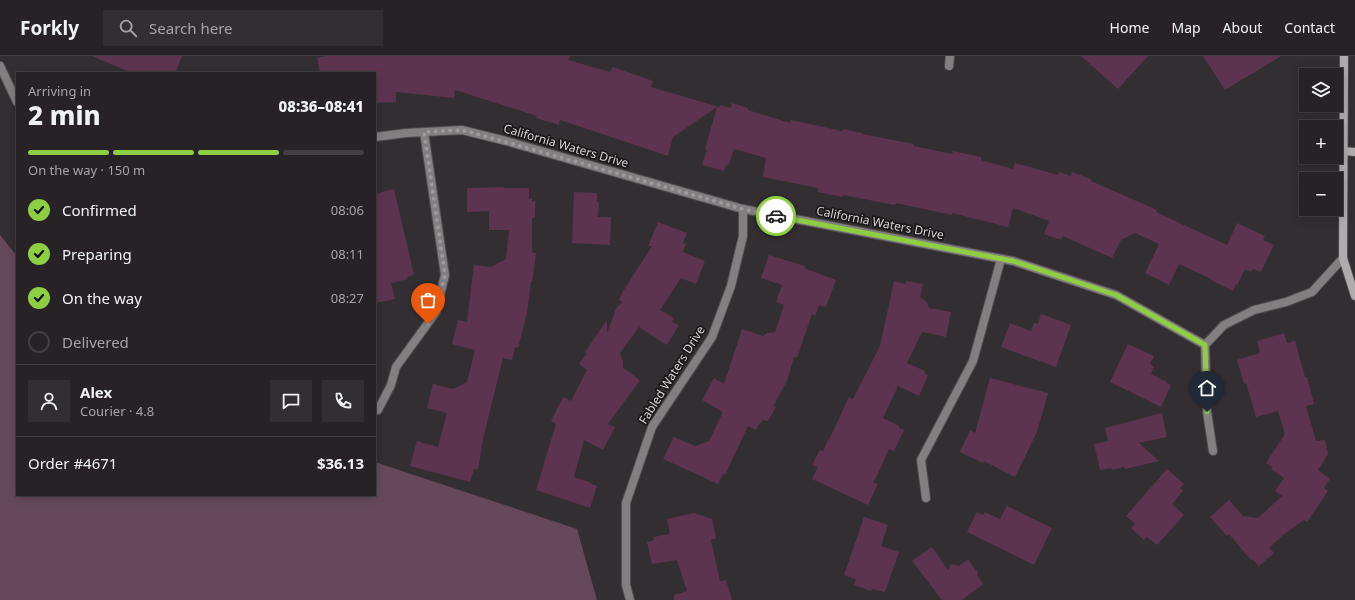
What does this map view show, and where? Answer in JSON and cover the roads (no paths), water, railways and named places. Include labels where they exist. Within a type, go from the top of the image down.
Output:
[{"type":"street","points":[[949,66],[950,56]]},
{"type":"street","points":[[1344,56],[1343,151],[1355,152]]},
{"type":"street","points":[[0,66],[16,100]]},
{"type":"street","name":"California Waters Drive","points":[[376,137],[462,130],[743,209],[1013,261],[1116,295],[1205,345]]},
{"type":"street","points":[[378,410],[391,385],[396,367],[436,312],[445,275],[424,132]]},
{"type":"street","points":[[1343,164],[1343,258],[1355,296]]},
{"type":"street","name":"Fabled Waters Drive","points":[[630,600],[626,585],[626,503],[652,427],[712,336],[732,286],[743,236],[743,209]]},
{"type":"street","points":[[1213,452],[1207,412],[1205,345],[1224,325],[1254,310],[1286,302],[1312,292],[1343,258]]},
{"type":"street","points":[[926,498],[921,460],[972,361],[1001,259]]}]
